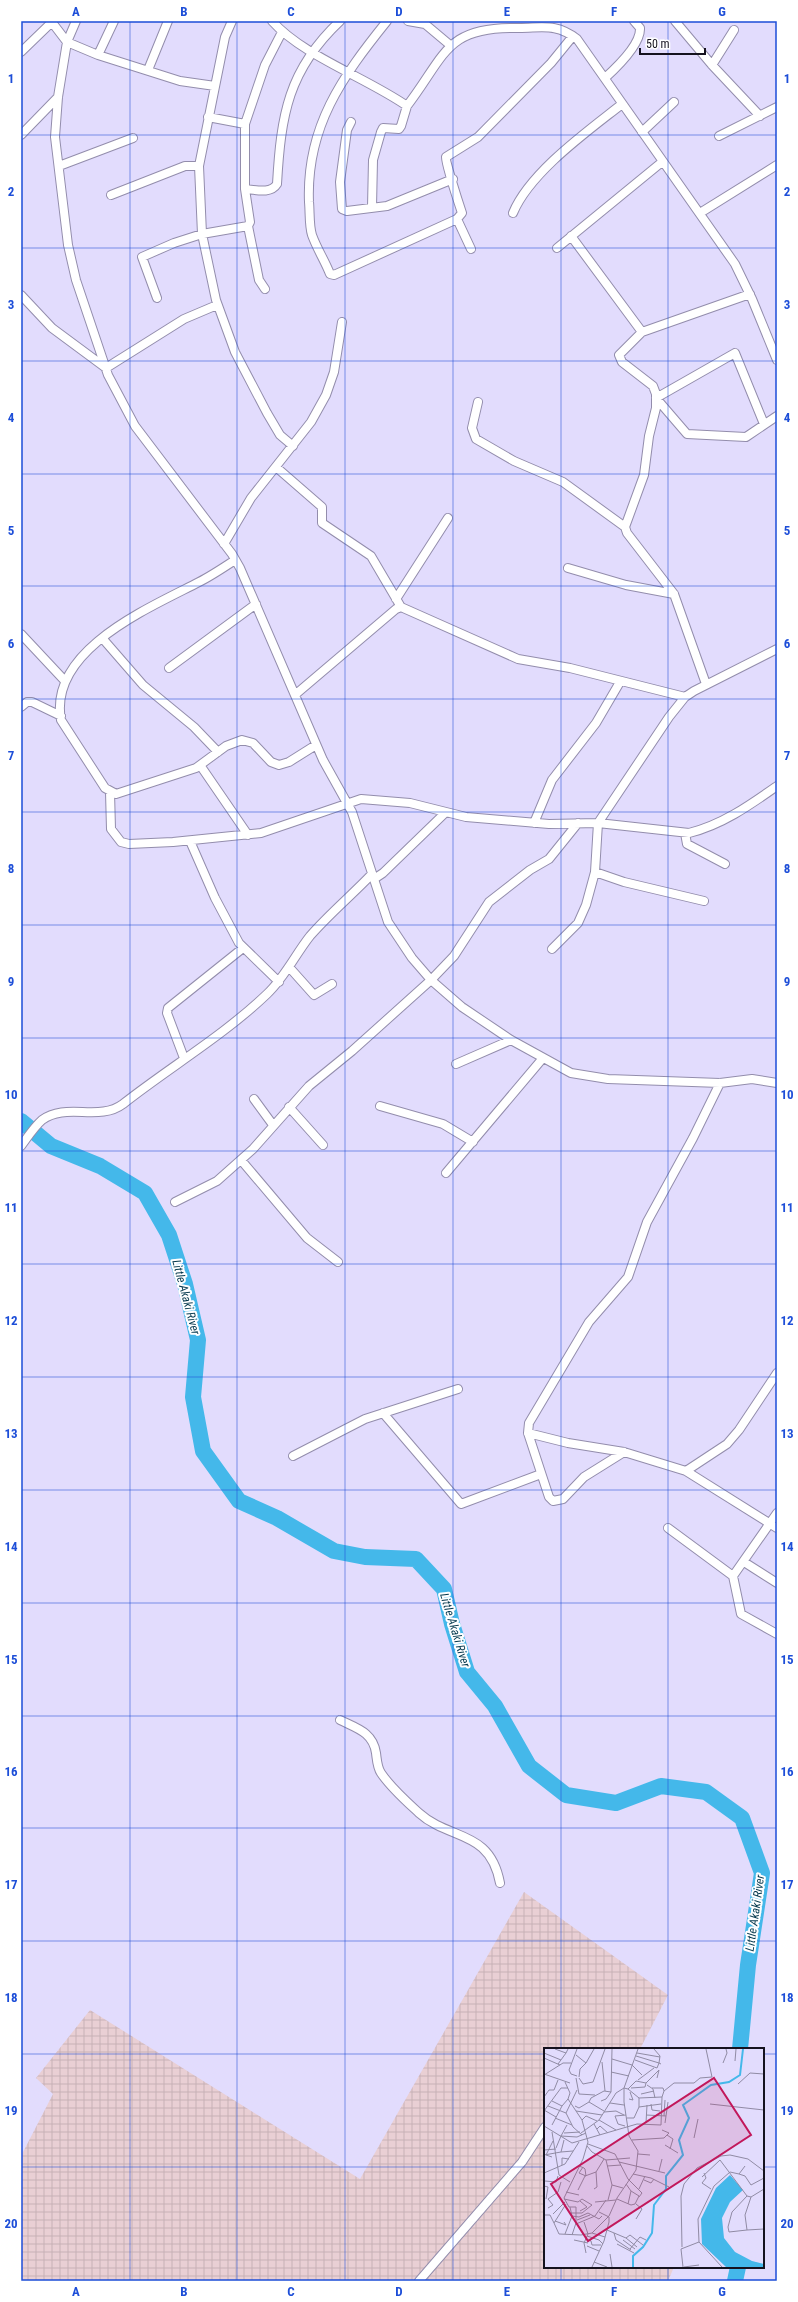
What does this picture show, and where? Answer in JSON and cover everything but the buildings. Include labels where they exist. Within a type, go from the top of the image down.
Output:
[{"type":"street","points":[[76,21],[67,42],[58,97],[55,137],[71,259],[76,280],[106,368],[143,438],[235,560],[296,694],[316,745],[348,805],[388,922],[412,958],[431,980],[462,1007],[511,1040],[571,1073],[590,1077],[720,1083],[752,1080],[777,1083]]},
{"type":"street","points":[[98,55],[114,21]]},
{"type":"street","points":[[148,70],[168,21]]},
{"type":"street","points":[[232,21],[225,37],[199,166],[202,234],[218,305],[236,352],[267,414],[280,435],[293,446]]},
{"type":"street","points":[[272,21],[282,32],[312,51],[407,106]]},
{"type":"street","points":[[245,189],[270,191],[277,184],[280,145],[287,102],[298,73],[312,51],[340,21]]},
{"type":"street","points":[[387,21],[349,72],[326,109],[317,132],[308,178],[312,234],[330,274],[334,275],[457,219],[462,213],[446,163],[446,156],[478,137],[551,63],[573,36]]},
{"type":"street","points":[[408,21],[425,24],[450,45]]},
{"type":"street","points":[[605,78],[622,62],[638,38],[640,28],[634,21]]},
{"type":"street","points":[[676,21],[712,65],[760,116]]},
{"type":"street","points":[[21,52],[52,22],[67,42],[98,55],[148,70],[180,82],[215,86]]},
{"type":"street","points":[[372,207],[373,160],[382,128],[399,129],[407,106],[450,45],[474,32],[501,24],[561,24],[573,36],[605,78],[662,162],[700,213],[735,264],[750,294],[777,360]]},
{"type":"street","points":[[712,65],[734,30]]},
{"type":"street","points":[[265,289],[259,280],[248,226],[250,222],[245,189],[245,124],[265,65],[282,32]]},
{"type":"street","points":[[21,135],[58,97]]},
{"type":"street","points":[[642,132],[674,102]]},
{"type":"street","points":[[513,212],[535,180],[568,148],[622,104]]},
{"type":"street","points":[[719,136],[777,108]]},
{"type":"street","points":[[208,117],[245,124]]},
{"type":"street","points":[[351,122],[347,130],[340,182],[341,207],[347,211],[387,206],[452,179]]},
{"type":"street","points":[[59,166],[134,138]]},
{"type":"street","points":[[557,248],[662,162]]},
{"type":"street","points":[[700,213],[777,165]]},
{"type":"street","points":[[111,195],[185,166],[199,166]]},
{"type":"street","points":[[457,219],[471,249]]},
{"type":"street","points":[[157,298],[142,257],[174,243],[202,234],[248,226]]},
{"type":"street","points":[[571,236],[642,332]]},
{"type":"street","points":[[625,527],[644,475],[649,436],[656,408],[656,398],[653,386],[619,358],[621,351],[642,332],[750,294]]},
{"type":"street","points":[[21,295],[52,328],[106,368]]},
{"type":"street","points":[[106,368],[179,322],[218,305]]},
{"type":"street","points":[[224,544],[251,498],[311,422],[330,386],[342,322]]},
{"type":"street","points":[[656,398],[735,353],[764,424]]},
{"type":"street","points":[[656,398],[687,434],[746,437],[777,416]]},
{"type":"street","points":[[478,402],[472,428],[476,439],[514,461],[563,482],[625,527],[627,533],[674,594],[706,684]]},
{"type":"street","points":[[276,467],[322,506],[322,523],[371,556],[401,607],[518,658],[570,668],[620,682],[685,697]]},
{"type":"street","points":[[396,599],[448,518]]},
{"type":"street","points":[[235,560],[199,582],[156,603],[122,624],[80,657],[65,681],[60,716],[65,728],[87,758],[105,788],[110,792],[122,793],[200,765],[218,752],[236,742],[248,741],[259,747],[271,762],[279,765],[289,762],[316,745]]},
{"type":"street","points":[[568,568],[626,585],[674,594]]},
{"type":"street","points":[[169,668],[256,604]]},
{"type":"street","points":[[296,694],[396,609],[401,607]]},
{"type":"street","points":[[21,634],[65,681]]},
{"type":"street","points":[[103,639],[143,686],[194,727],[218,752]]},
{"type":"street","points":[[552,949],[578,923],[586,905],[595,872],[598,823],[669,717],[685,697],[706,684],[777,649]]},
{"type":"street","points":[[534,823],[552,780],[596,723],[620,682]]},
{"type":"street","points":[[21,707],[27,702],[32,702],[60,716]]},
{"type":"street","points":[[200,765],[248,835]]},
{"type":"street","points":[[110,792],[111,829],[121,842],[129,844],[190,841],[261,833],[348,805],[361,799],[410,804],[466,817],[534,823],[598,823],[685,833],[702,830],[734,814],[777,786]]},
{"type":"street","points":[[21,1146],[40,1121],[62,1112],[106,1112],[114,1109],[224,1031],[279,982],[311,935],[373,876],[383,873],[445,813]]},
{"type":"street","points":[[175,1202],[217,1181],[240,1160],[309,1086],[352,1051],[431,980],[454,956],[489,902],[530,870],[549,859],[578,823]]},
{"type":"street","points":[[685,833],[687,844],[725,864]]},
{"type":"street","points":[[190,841],[215,898],[242,948],[279,982]]},
{"type":"street","points":[[595,872],[624,882],[704,901]]},
{"type":"street","points":[[184,1058],[167,1013],[168,1008],[242,948]]},
{"type":"street","points":[[289,967],[314,995],[332,984]]},
{"type":"street","points":[[456,1064],[511,1040]]},
{"type":"street","points":[[446,1173],[542,1058]]},
{"type":"street","points":[[624,1452],[594,1470],[563,1499],[553,1501],[549,1497],[528,1433],[533,1414],[589,1322],[628,1277],[647,1222],[693,1138],[720,1083]]},
{"type":"street","points":[[254,1099],[273,1125]]},
{"type":"street","points":[[380,1106],[443,1124],[473,1142]]},
{"type":"street","points":[[289,1107],[323,1145]]},
{"type":"street","points":[[240,1160],[307,1238],[338,1262]]},
{"type":"street","points":[[686,1471],[726,1444],[739,1430],[777,1373]]},
{"type":"street","points":[[293,1456],[365,1419],[458,1389]]},
{"type":"street","points":[[383,1413],[461,1504],[541,1474]]},
{"type":"street","points":[[528,1433],[568,1443],[624,1452],[686,1471],[777,1528]]},
{"type":"street","points":[[733,1576],[777,1513]]},
{"type":"street","points":[[668,1528],[733,1576],[740,1614],[777,1634]]},
{"type":"street","points":[[744,1562],[777,1583]]},
{"type":"street","points":[[340,1720],[366,1733],[373,1740],[380,1772],[419,1814],[428,1820],[473,1841],[492,1857],[498,1870],[500,1883]]},
{"type":"street","points":[[419,2281],[522,2162],[544,2129]]},
{"type":"shaded area","points":[[524,1892],[668,1995],[641,2048],[544,2048],[544,2268],[674,2268],[668,2281],[21,2281],[21,2156],[53,2094],[36,2078],[90,2010],[360,2179]]},
{"type":"waterway","name":"Little Akaki River","points":[[21,1121],[51,1146],[100,1166],[145,1193],[169,1235],[185,1284],[198,1340],[193,1397],[203,1451],[239,1501],[277,1518],[334,1551],[365,1557],[416,1559],[444,1589],[452,1624],[467,1672],[495,1706],[529,1766],[566,1795],[616,1803],[661,1786],[706,1792],[742,1818],[762,1873],[748,1965],[740,2048]]},
{"type":"waterway","name":"Little Akaki River","points":[[735,2281],[738,2268]]}]
